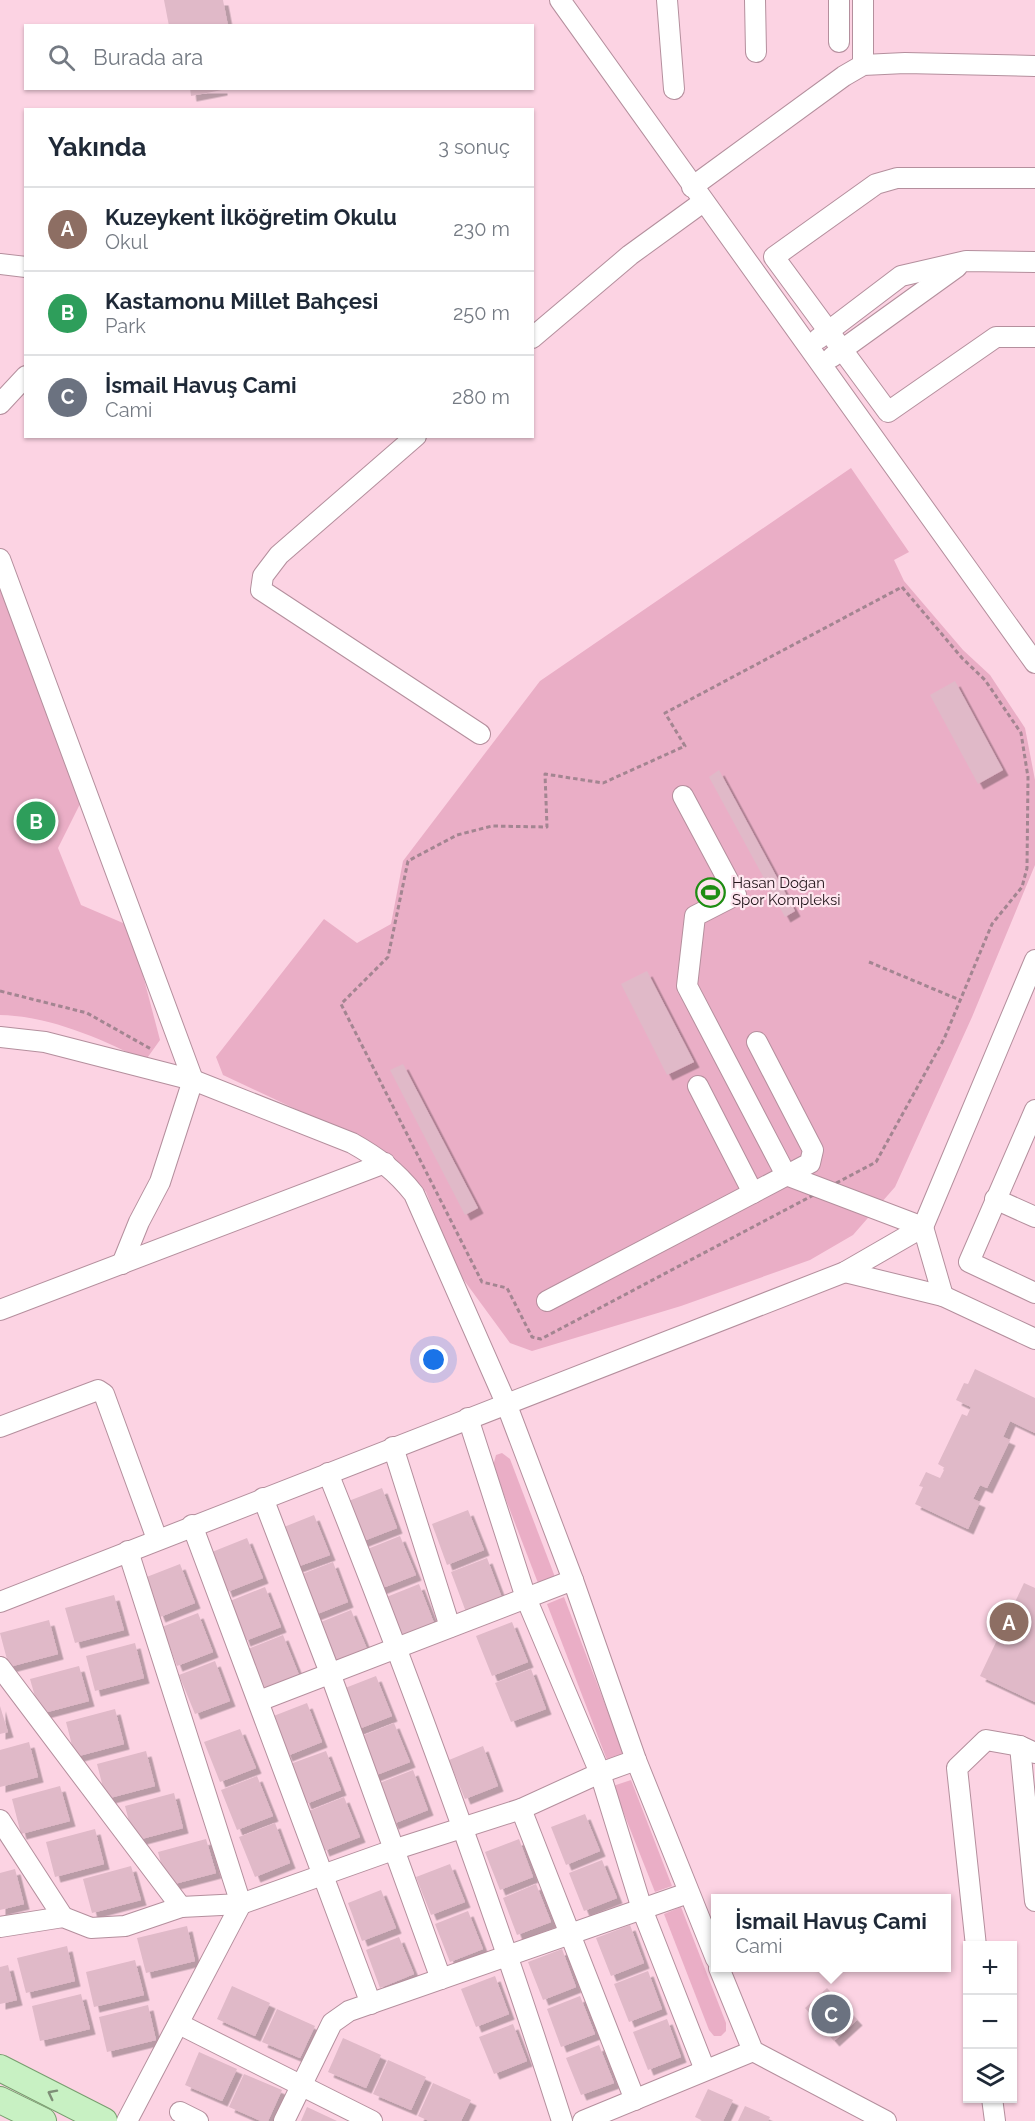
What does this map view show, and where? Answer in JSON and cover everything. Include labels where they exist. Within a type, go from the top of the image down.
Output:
[{"type":"main road","points":[[0,2068],[104,2121]]},
{"type":"main road","points":[[0,2100],[43,2121]]},
{"type":"street","points":[[560,0],[1035,663]]},
{"type":"street","points":[[667,0],[674,89]]},
{"type":"street","points":[[755,0],[756,52]]},
{"type":"street","points":[[838,0],[838,42]]},
{"type":"street","points":[[863,0],[863,65]]},
{"type":"street","points":[[534,336],[698,194],[829,87],[863,65],[905,63],[1035,66]]},
{"type":"street","points":[[1035,178],[897,178],[876,184],[774,257],[888,412],[996,337],[1035,338]]},
{"type":"street","points":[[808,347],[827,330],[901,276],[966,261],[1035,262]]},
{"type":"street","points":[[822,367],[841,348],[966,261]]},
{"type":"street","points":[[0,264],[24,267]]},
{"type":"street","points":[[871,297],[886,317]]},
{"type":"street","points":[[0,404],[24,378]]},
{"type":"street","points":[[414,438],[279,555],[263,576],[261,590],[480,734]]},
{"type":"street","points":[[0,559],[193,1080],[160,1182],[139,1222],[122,1264]]},
{"type":"street","points":[[683,796],[736,895],[695,916],[687,986],[786,1175],[923,1227]]},
{"type":"street","points":[[0,1602],[192,1525],[845,1272],[923,1227],[1033,970]]},
{"type":"street","points":[[0,1037],[45,1041],[193,1080],[352,1143],[384,1163],[414,1194],[506,1403],[573,1580],[636,1760],[711,1947]]},
{"type":"street","points":[[547,1301],[810,1162],[813,1150],[758,1042]]},
{"type":"street","points":[[698,1086],[753,1192]]},
{"type":"street","points":[[1035,1110],[1028,1138],[995,1199],[969,1262],[1035,1293]]},
{"type":"street","points":[[0,1310],[384,1163]]},
{"type":"street","points":[[995,1199],[1035,1217]]},
{"type":"street","points":[[923,1227],[943,1296]]},
{"type":"street","points":[[845,1272],[943,1296],[1035,1339]]},
{"type":"street","points":[[0,1427],[98,1390],[105,1394],[157,1539]]},
{"type":"street","points":[[468,1418],[526,1598],[600,1773],[642,1909],[705,2070]]},
{"type":"street","points":[[393,1447],[450,1627]]},
{"type":"street","points":[[328,1473],[397,1647],[510,1956],[562,2121]]},
{"type":"street","points":[[263,1498],[330,1673],[441,1979]]},
{"type":"street","points":[[192,1525],[371,2004]]},
{"type":"street","points":[[127,2121],[242,1904],[128,1551]]},
{"type":"street","points":[[259,1701],[573,1580]]},
{"type":"street","points":[[0,1667],[181,1907]]},
{"type":"street","points":[[975,1941],[957,1768],[986,1740],[1027,1750],[1035,1901]]},
{"type":"street","points":[[0,1927],[63,1917],[92,1928],[125,1926],[181,1907],[242,1904],[393,1850],[521,1809],[600,1773],[636,1760]]},
{"type":"street","points":[[521,1809],[635,2100]]},
{"type":"street","points":[[0,1820],[63,1917]]},
{"type":"street","points":[[284,2121],[332,2023],[349,2011],[570,1936],[688,1893]]},
{"type":"street","points":[[721,1972],[753,2051],[886,2121]]},
{"type":"street","points":[[179,2024],[372,2121]]},
{"type":"street","points":[[583,2121],[753,2051]]},
{"type":"street","points":[[992,2103],[994,2121]]},
{"type":"street","points":[[180,2112],[198,2121]]},
{"type":"path","points":[[869,962],[960,1000]]},
{"type":"path","points":[[0,991],[87,1013],[156,1051]]},
{"type":"shaded area","name":"Hasan Doğan Spor Kompleksi","points":[[851,468],[909,552],[894,560],[904,581],[963,650],[990,675],[1025,728],[1035,780],[1035,865],[972,1017],[895,1187],[853,1235],[810,1260],[681,1306],[532,1351],[510,1343],[455,1268],[426,1192],[402,1165],[368,1143],[223,1075],[216,1057],[324,919],[357,943],[391,924],[403,861],[540,681]]},
{"type":"shaded area","points":[[0,583],[85,794],[58,848],[81,905],[130,926],[160,1040],[145,1061],[93,1037],[57,1024],[19,1016],[0,1015]]},
{"type":"shaded area","points":[[502,1453],[510,1459],[555,1577],[538,1583],[493,1466],[496,1455]]},
{"type":"shaded area","points":[[564,1597],[624,1754],[607,1760],[547,1604]]},
{"type":"shaded area","points":[[631,1780],[672,1886],[655,1892],[613,1786]]},
{"type":"shaded area","points":[[681,1907],[726,2023],[726,2031],[721,2036],[714,2036],[709,2030],[664,1914]]},
{"type":"building","points":[[164,0],[223,0],[228,24],[169,24]]},
{"type":"building","points":[[190,90],[222,90],[191,96]]},
{"type":"building","points":[[955,681],[1003,770],[978,784],[930,695]]},
{"type":"building","points":[[719,770],[795,911],[785,917],[709,777]]},
{"type":"building","points":[[647,971],[694,1062],[667,1075],[621,984]]},
{"type":"building","points":[[403,1064],[478,1208],[465,1215],[390,1070]]},
{"type":"building","points":[[975,1369],[1035,1398],[1035,1433],[1010,1421],[1003,1437],[1010,1440],[987,1488],[980,1485],[973,1499],[980,1502],[968,1529],[915,1504],[923,1487],[919,1486],[926,1472],[940,1478],[945,1468],[938,1464],[962,1414],[967,1416],[971,1407],[956,1400],[964,1383],[968,1384]]},
{"type":"building","points":[[382,1488],[397,1528],[361,1542],[346,1502]]},
{"type":"building","points":[[468,1510],[484,1550],[447,1565],[432,1524]]},
{"type":"building","points":[[314,1515],[330,1555],[294,1568],[279,1529]]},
{"type":"building","points":[[400,1536],[416,1575],[380,1589],[365,1550]]},
{"type":"building","points":[[247,1538],[263,1578],[227,1592],[212,1552]]},
{"type":"building","points":[[487,1558],[502,1598],[466,1612],[451,1572]]},
{"type":"building","points":[[333,1562],[348,1602],[312,1616],[297,1576]]},
{"type":"building","points":[[180,1564],[195,1603],[160,1617],[144,1578]]},
{"type":"building","points":[[1024,1583],[1035,1588],[1035,1702],[980,1676]]},
{"type":"building","points":[[419,1584],[434,1623],[399,1637],[384,1598]]},
{"type":"building","points":[[265,1587],[281,1627],[245,1641],[230,1601]]},
{"type":"building","points":[[114,1595],[124,1630],[75,1643],[65,1608]]},
{"type":"building","points":[[351,1610],[367,1649],[331,1663],[316,1624]]},
{"type":"building","points":[[198,1613],[213,1652],[177,1666],[162,1627]]},
{"type":"building","points":[[49,1620],[58,1654],[9,1667],[0,1633]]},
{"type":"building","points":[[512,1622],[528,1662],[492,1676],[476,1636]]},
{"type":"building","points":[[283,1635],[299,1675],[263,1689],[248,1649]]},
{"type":"building","points":[[135,1643],[144,1678],[95,1691],[86,1656]]},
{"type":"building","points":[[215,1661],[230,1701],[195,1714],[179,1675]]},
{"type":"building","points":[[79,1666],[89,1701],[40,1714],[30,1679]]},
{"type":"building","points":[[531,1669],[546,1709],[511,1722],[495,1683]]},
{"type":"building","points":[[376,1676],[392,1716],[356,1730],[340,1690]]},
{"type":"building","points":[[307,1703],[322,1742],[287,1756],[271,1717]]},
{"type":"building","points":[[0,1706],[8,1732],[0,1734]]},
{"type":"building","points":[[115,1709],[124,1744],[75,1757],[66,1722]]},
{"type":"building","points":[[394,1723],[410,1762],[374,1776],[359,1737]]},
{"type":"building","points":[[240,1729],[256,1768],[220,1782],[204,1742]]},
{"type":"building","points":[[29,1742],[38,1777],[0,1787],[0,1750]]},
{"type":"building","points":[[483,1746],[498,1786],[465,1799],[449,1760]]},
{"type":"building","points":[[146,1751],[155,1786],[106,1799],[97,1764]]},
{"type":"building","points":[[326,1751],[341,1790],[306,1804],[290,1764]]},
{"type":"building","points":[[413,1770],[428,1810],[393,1824],[377,1784]]},
{"type":"building","points":[[257,1776],[273,1816],[237,1830],[221,1790]]},
{"type":"building","points":[[60,1786],[70,1821],[21,1834],[12,1799]]},
{"type":"building","points":[[174,1793],[183,1828],[134,1841],[125,1806]]},
{"type":"building","points":[[344,1797],[360,1837],[324,1851],[309,1811]]},
{"type":"building","points":[[585,1814],[600,1851],[566,1865],[551,1827]]},
{"type":"building","points":[[275,1823],[290,1863],[255,1877],[239,1837]]},
{"type":"building","points":[[95,1829],[104,1864],[55,1877],[46,1842]]},
{"type":"building","points":[[206,1839],[216,1873],[167,1886],[158,1852]]},
{"type":"building","points":[[519,1839],[533,1877],[500,1890],[485,1852]]},
{"type":"building","points":[[602,1860],[617,1898],[584,1911],[569,1873]]},
{"type":"building","points":[[450,1864],[465,1902],[431,1915],[416,1877]]},
{"type":"building","points":[[131,1866],[141,1900],[92,1913],[83,1879]]},
{"type":"building","points":[[15,1869],[24,1904],[0,1910],[0,1873]]},
{"type":"building","points":[[536,1884],[551,1922],[517,1935],[503,1898]]},
{"type":"building","points":[[381,1890],[396,1928],[362,1941],[348,1903]]},
{"type":"building","points":[[468,1911],[483,1949],[450,1962],[435,1924]]},
{"type":"building","points":[[630,1925],[644,1963],[611,1976],[596,1938]]},
{"type":"building","points":[[187,1926],[195,1961],[146,1973],[137,1938]]},
{"type":"building","points":[[399,1937],[414,1974],[380,1988],[366,1950]]},
{"type":"building","points":[[67,1946],[75,1981],[26,1993],[17,1958]]},
{"type":"building","points":[[562,1949],[576,1987],[543,2000],[528,1962]]},
{"type":"building","points":[[135,1960],[144,1995],[94,2007],[86,1972]]},
{"type":"building","points":[[8,1965],[17,2000],[0,2004],[0,1967]]},
{"type":"building","points":[[648,1971],[662,2009],[629,2022],[614,1984]]},
{"type":"building","points":[[495,1976],[509,2014],[476,2027],[461,1989]]},
{"type":"building","points":[[232,1986],[270,2003],[255,2036],[217,2019]]},
{"type":"building","points":[[827,1988],[857,2020],[834,2041],[805,2008]]},
{"type":"building","points":[[81,1994],[90,2029],[40,2041],[32,2006]]},
{"type":"building","points":[[580,1996],[595,2034],[561,2047],[547,2009]]},
{"type":"building","points":[[148,2005],[156,2040],[107,2052],[99,2017]]},
{"type":"building","points":[[277,2009],[315,2026],[300,2058],[262,2042]]},
{"type":"building","points":[[667,2019],[681,2057],[648,2070],[633,2032]]},
{"type":"building","points":[[513,2024],[527,2061],[494,2074],[479,2037]]},
{"type":"building","points":[[343,2038],[381,2055],[366,2088],[328,2072]]},
{"type":"building","points":[[599,2045],[614,2083],[581,2095],[566,2058]]},
{"type":"building","points":[[199,2052],[237,2069],[222,2101],[185,2085]]},
{"type":"building","points":[[388,2060],[426,2077],[411,2110],[373,2094]]},
{"type":"building","points":[[244,2074],[282,2090],[268,2121],[261,2121],[229,2107]]},
{"type":"building","points":[[433,2083],[471,2100],[461,2121],[429,2121],[418,2116]]},
{"type":"building","points":[[708,2089],[733,2100],[723,2121],[703,2121],[695,2117]]},
{"type":"building","points":[[745,2106],[770,2117],[768,2121],[738,2121]]},
{"type":"building","points":[[307,2107],[337,2121],[301,2121]]},
{"type":"place","name":"Kastamonu Millet Bahçesi","points":[[36,821]]},
{"type":"place","name":"Hasan Doğan Spor Kompleksi","points":[[711,892]]},
{"type":"place","name":"Kuzeykent İlköğretim Okulu","points":[[1009,1622]]},
{"type":"place","name":"İsmail Havuş Cami","points":[[831,2014]]}]
